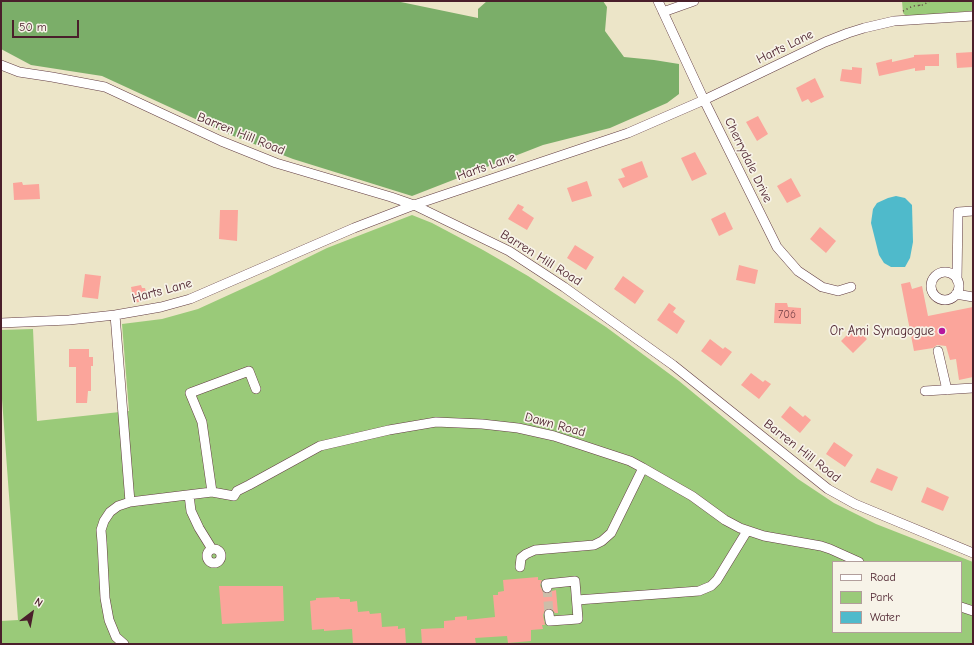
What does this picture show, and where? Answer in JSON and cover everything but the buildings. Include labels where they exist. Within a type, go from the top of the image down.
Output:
[{"type":"street","name":"Cherrydale Drive","points":[[658,1],[704,100],[777,247],[798,271],[822,288],[838,291],[851,288]]},
{"type":"street","points":[[663,12],[694,1]]},
{"type":"street","name":"Harts Lane","points":[[1,323],[69,320],[115,315],[161,307],[190,299],[354,228],[414,205],[628,133],[704,100],[825,42],[864,28],[894,21],[973,16]]},
{"type":"street","name":"Barren Hill Road","points":[[1,64],[19,72],[105,87],[220,141],[276,163],[414,205],[509,251],[564,287],[673,365],[828,488],[856,504],[973,553]]},
{"type":"street","points":[[957,280],[952,274],[945,272],[938,274],[933,279],[931,286],[932,293],[937,298],[944,300],[951,298],[956,294],[958,287],[958,212],[973,211]]},
{"type":"street","points":[[956,294],[973,297]]},
{"type":"street","points":[[115,315],[130,502]]},
{"type":"street","points":[[938,351],[946,390]]},
{"type":"street","points":[[124,644],[116,637],[109,620],[105,598],[101,530],[104,521],[110,512],[118,506],[130,502],[212,492],[202,422],[190,393],[249,371],[256,389]]},
{"type":"street","points":[[925,391],[973,388]]},
{"type":"street","name":"Dawn Road","points":[[212,492],[234,496],[237,491],[320,446],[388,430],[436,422],[518,428],[554,436],[630,462],[692,496],[733,525],[747,531],[764,536],[821,546],[857,561]]},
{"type":"street","points":[[520,567],[521,558],[535,550],[594,545],[602,541],[611,533],[643,468]]},
{"type":"street","points":[[189,495],[191,511],[199,528],[212,549]]},
{"type":"street","points":[[577,600],[699,591],[711,586],[717,580],[747,531]]},
{"type":"street","points":[[547,588],[546,584],[575,581],[578,619],[550,621],[549,614]]},
{"type":"street","points":[[962,607],[973,611]]},
{"type":"path","points":[[918,1],[920,6]]},
{"type":"path","points":[[901,12],[913,6],[920,6],[930,1]]},
{"type":"green space","points":[[1,1],[396,1],[478,18],[478,9],[487,1],[603,1],[607,7],[605,31],[624,57],[679,64],[679,94],[667,103],[610,128],[543,145],[412,196],[293,159],[228,134],[102,76],[31,65],[1,49]]},
{"type":"green space","points":[[902,1],[973,1],[973,11],[906,16],[903,13]]},
{"type":"green space","points":[[412,215],[432,223],[528,276],[606,327],[679,381],[798,479],[834,503],[876,524],[973,562],[973,644],[1,644],[1,621],[18,620],[1,385],[1,330],[33,329],[37,421],[129,411],[122,324],[162,319],[198,309],[327,248]]},
{"type":"water","points":[[896,196],[905,198],[912,205],[913,242],[910,258],[905,267],[891,267],[884,263],[879,255],[871,223],[873,209],[877,203]]},
{"type":"tunnel","points":[[547,588],[549,614]]},
{"type":"place","name":"Or Ami Synagogue","points":[[942,331]]}]
